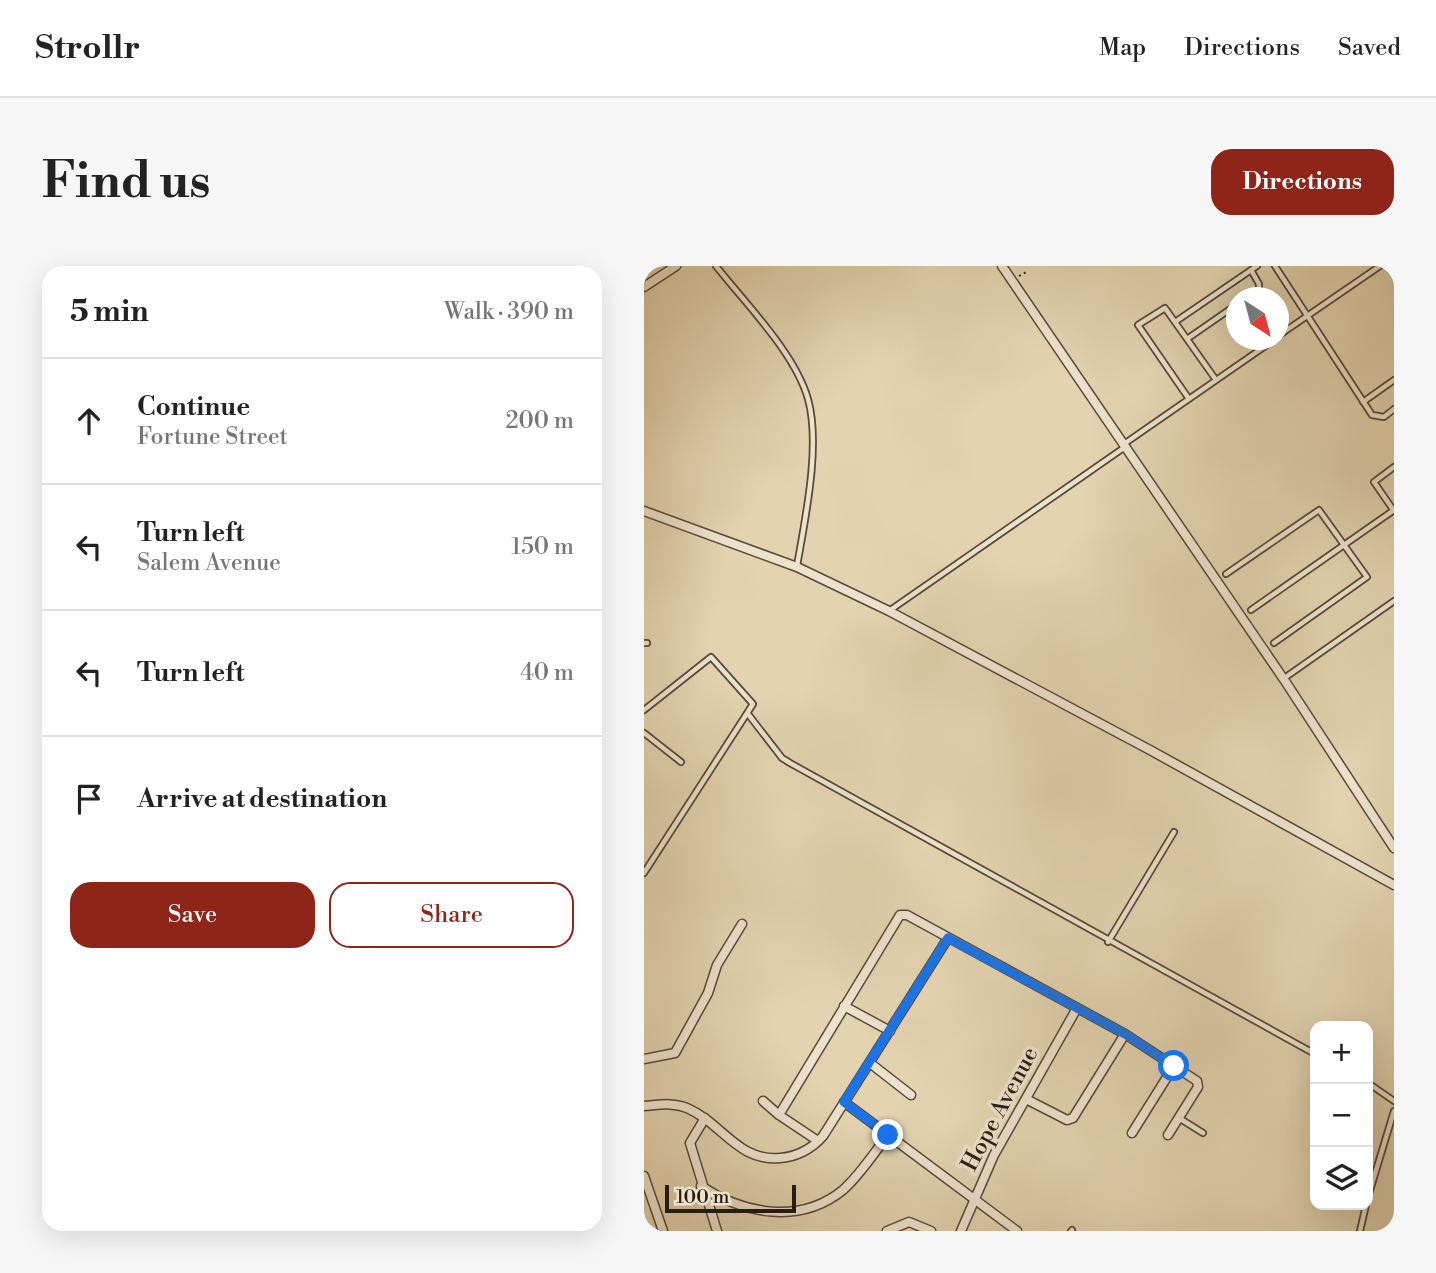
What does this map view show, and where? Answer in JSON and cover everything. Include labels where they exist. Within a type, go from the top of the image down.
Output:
[{"type":"street","points":[[644,287],[676,266]]},
{"type":"street","points":[[1002,266],[1283,679],[1394,848]]},
{"type":"street","points":[[644,511],[797,567],[889,611],[1150,750],[1394,885]]},
{"type":"street","points":[[779,1115],[900,915],[908,915],[1125,1034],[1198,1083],[1168,1135]]},
{"type":"street","points":[[644,1059],[675,1053],[708,993],[717,965],[742,924]]},
{"type":"street","points":[[644,1106],[680,1105],[705,1118],[739,1148],[754,1156],[789,1157],[818,1141],[948,938]]},
{"type":"street","points":[[844,1006],[890,1031]]},
{"type":"street","name":"Hope Avenue","points":[[961,1231],[994,1156],[1077,1008]]},
{"type":"street","points":[[1026,1099],[1067,1120],[1073,1118],[1125,1034]]},
{"type":"street","points":[[870,1063],[911,1095]]},
{"type":"street","points":[[1132,1133],[1174,1066]]},
{"type":"street","points":[[763,1101],[818,1141]]},
{"type":"street","points":[[844,1102],[1017,1231]]},
{"type":"street","points":[[705,1118],[690,1143],[717,1231]]},
{"type":"street","points":[[701,1186],[741,1208],[759,1211],[802,1210],[843,1190],[888,1135]]},
{"type":"street","points":[[644,1177],[663,1231]]},
{"type":"street","points":[[887,1231],[909,1222],[931,1231]]},
{"type":"lane","points":[[716,266],[782,352],[808,399],[811,458],[797,567]]},
{"type":"lane","points":[[1175,322],[1257,266]]},
{"type":"lane","points":[[1275,266],[1363,402],[1378,418],[1394,410]]},
{"type":"lane","points":[[1289,329],[1380,266]]},
{"type":"lane","points":[[1251,270],[1258,287]]},
{"type":"lane","points":[[1189,399],[1138,325],[1164,307],[1216,380]]},
{"type":"lane","points":[[1187,339],[1226,312]]},
{"type":"lane","points":[[889,611],[1260,350]]},
{"type":"lane","points":[[1363,402],[1394,380]]},
{"type":"lane","points":[[1251,610],[1394,511],[1374,482],[1394,467]]},
{"type":"lane","points":[[1226,574],[1319,510],[1367,577],[1274,643]]},
{"type":"lane","points":[[1283,679],[1394,601]]},
{"type":"lane","points":[[644,710],[711,657],[753,704],[644,873]]},
{"type":"lane","points":[[748,714],[782,758],[790,763],[1108,942],[1310,1051]]},
{"type":"lane","points":[[644,733],[681,762]]},
{"type":"lane","points":[[1385,835],[1394,830]]},
{"type":"lane","points":[[1108,942],[1174,832]]},
{"type":"lane","points":[[1369,1084],[1394,1101]]},
{"type":"lane","points":[[1373,1180],[1394,1111]]},
{"type":"lane","points":[[1178,1118],[1203,1133]]},
{"type":"lane","points":[[1360,1231],[1365,1210]]},
{"type":"path","points":[[1012,279],[1028,271]]},
{"type":"route","points":[[888,1135],[844,1102],[948,938],[1125,1034],[1174,1066]]}]
